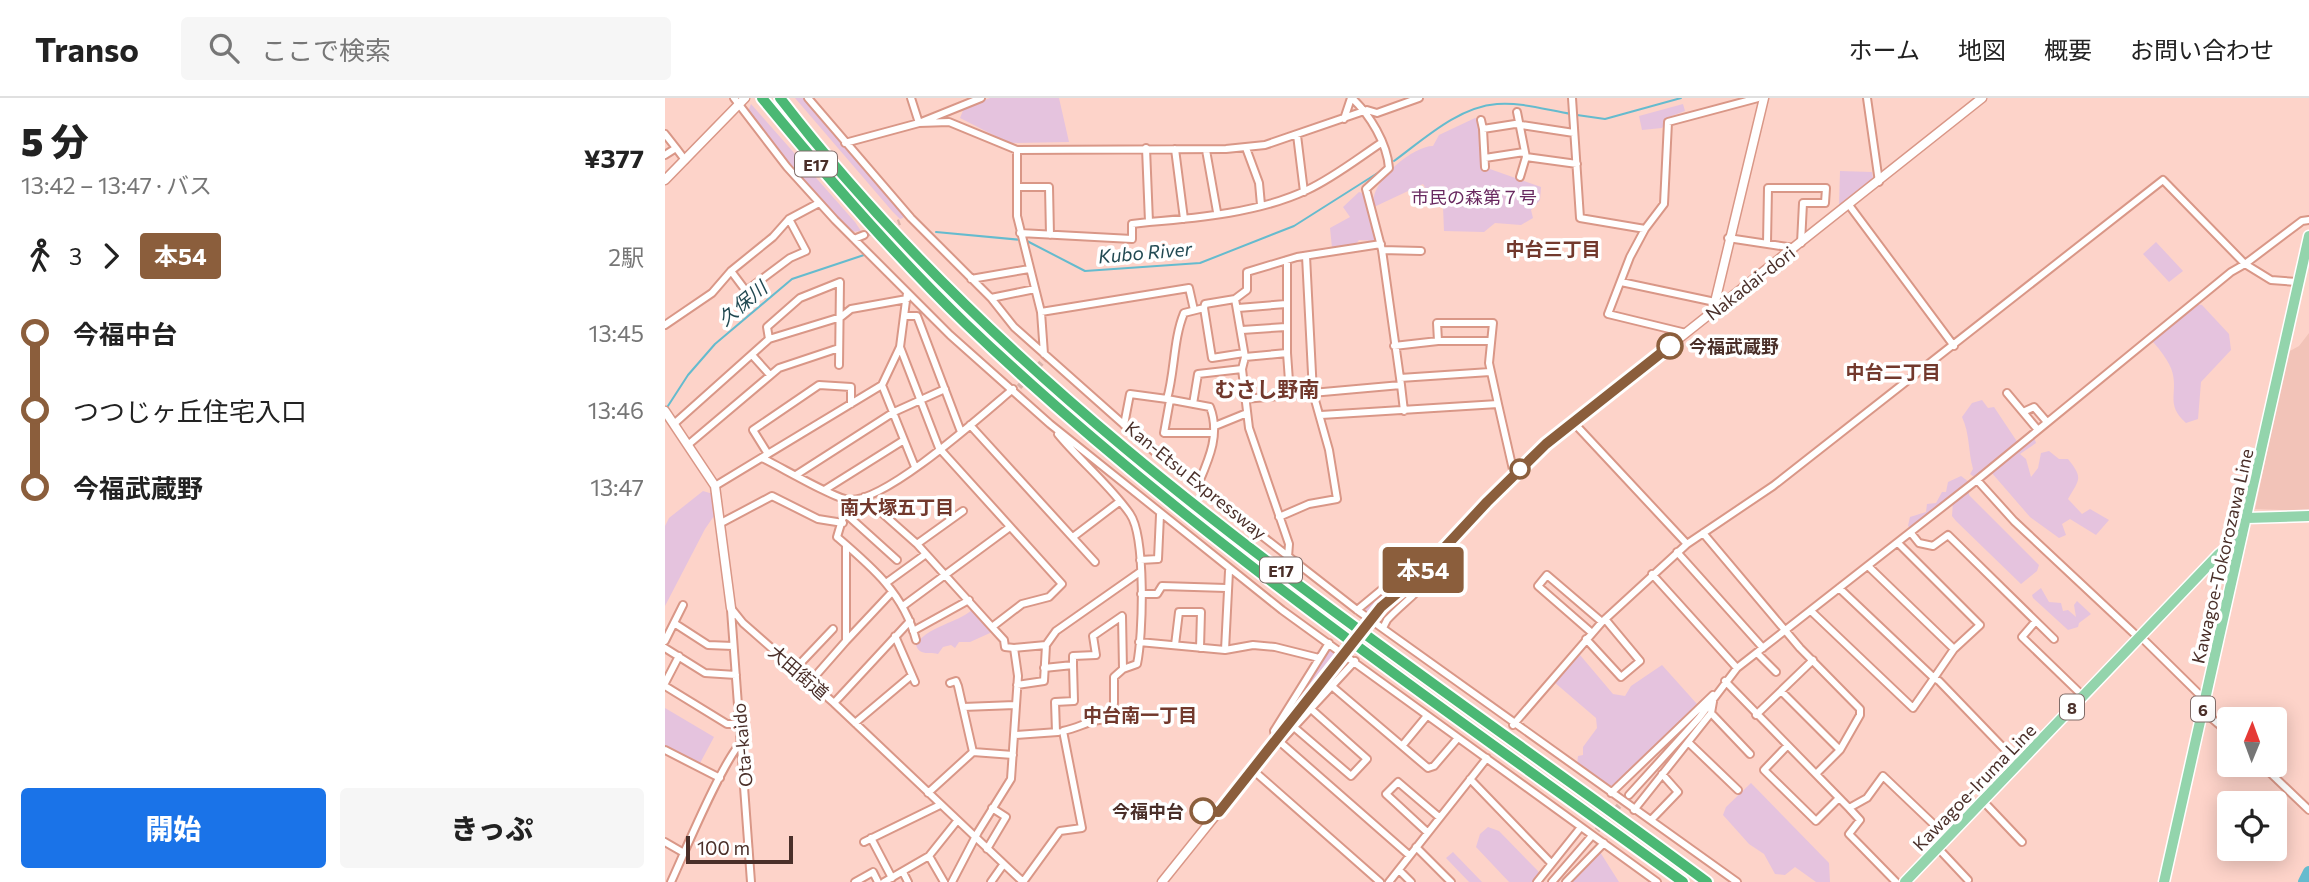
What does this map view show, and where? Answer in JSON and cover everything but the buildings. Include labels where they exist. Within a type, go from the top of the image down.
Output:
[{"type":"highway","name":"Kan-Etsu Expressway","points":[[762,98],[852,205],[923,281],[1033,386],[1103,447],[1281,589],[1683,882]]},
{"type":"highway","name":"Kan-Etsu Expressway","points":[[780,98],[863,196],[932,269],[1093,419],[1207,514],[1303,587],[1706,882]]},
{"type":"main road","name":"Kawagoe-Tokorozawa Line","points":[[2166,881],[2309,236]]},
{"type":"main road","points":[[2247,517],[2309,516]]},
{"type":"main road","name":"Kawagoe-Iruma Line","points":[[1905,882],[2139,637],[2242,535]]},
{"type":"street","points":[[808,98],[911,218],[991,298],[1014,327],[1045,357],[1197,487],[1513,725],[1737,882]]},
{"type":"street","points":[[911,98],[919,123]]},
{"type":"street","points":[[845,144],[919,123],[981,98]]},
{"type":"street","points":[[1345,119],[1352,98],[1367,110],[1377,113],[1398,102],[1419,98]]},
{"type":"street","points":[[1572,98],[1580,218],[1645,229]]},
{"type":"street","points":[[1686,333],[1608,313],[1645,229],[1664,204],[1668,122],[1758,98]]},
{"type":"street","points":[[1621,282],[1716,305],[1728,238],[1764,98]]},
{"type":"street","points":[[1867,98],[1879,182]]},
{"type":"street","name":"Nakadai-dori","points":[[1162,882],[1291,727],[1381,607],[1432,561],[1514,474],[1686,333],[1716,305],[1879,182],[1982,98]]},
{"type":"street","points":[[665,180],[739,100],[819,203],[907,296],[1015,389],[1053,426],[1229,571],[1657,882]]},
{"type":"street","points":[[919,123],[956,124],[1017,149],[1206,150],[1247,148],[1297,135],[1367,110]]},
{"type":"street","points":[[1367,110],[1389,168],[1366,189],[1381,247],[1404,411]]},
{"type":"street","points":[[1517,112],[1525,155],[1520,177]]},
{"type":"street","points":[[1481,120],[1485,167]]},
{"type":"street","points":[[1483,130],[1515,124],[1574,133]]},
{"type":"street","points":[[665,134],[685,160]]},
{"type":"street","points":[[1297,135],[1304,192]]},
{"type":"street","points":[[1020,233],[1132,239],[1132,224],[1184,219],[1217,212],[1237,212],[1304,192],[1381,144]]},
{"type":"street","points":[[665,155],[676,148]]},
{"type":"street","points":[[1146,148],[1149,222]]},
{"type":"street","points":[[1247,148],[1259,183],[1262,205]]},
{"type":"street","points":[[1017,149],[1020,233],[1041,312],[1045,357]]},
{"type":"street","points":[[1175,149],[1184,219]]},
{"type":"street","points":[[1206,150],[1217,212]]},
{"type":"street","points":[[1485,158],[1525,155],[1577,164]]},
{"type":"street","points":[[1513,725],[1603,620],[1677,552],[1773,486],[2164,180],[2245,264],[2271,280],[2297,282]]},
{"type":"street","points":[[1018,187],[1049,187],[1050,235]]},
{"type":"street","points":[[1728,238],[1767,243],[1798,245],[1803,204],[1825,203],[1826,188],[1768,188],[1767,243]]},
{"type":"street","points":[[665,325],[712,293],[731,271],[773,237],[789,219],[819,203]]},
{"type":"street","points":[[1849,205],[1954,345]]},
{"type":"street","points":[[900,222],[911,218]]},
{"type":"street","points":[[731,271],[746,291],[781,264],[806,251],[789,219]]},
{"type":"street","points":[[1611,793],[1714,694],[1737,668],[1977,481],[2245,264],[2302,221],[2309,220]]},
{"type":"street","points":[[854,239],[864,235]]},
{"type":"street","points":[[1247,414],[1214,430],[1164,433],[1179,325],[1184,313],[1203,308],[1205,304],[1235,299],[1247,290],[1247,272],[1287,260],[1381,247],[1421,251]]},
{"type":"street","points":[[1279,517],[1309,504],[1337,499],[1321,415],[1313,393],[1306,256]]},
{"type":"street","points":[[1287,260],[1286,327],[1290,395]]},
{"type":"street","points":[[971,279],[1029,269]]},
{"type":"street","points":[[769,338],[767,327],[800,298],[840,282],[839,365]]},
{"type":"street","points":[[1041,312],[1189,288],[1194,310]]},
{"type":"street","points":[[991,298],[1035,289]]},
{"type":"street","points":[[715,486],[882,384],[899,347],[906,316],[907,296]]},
{"type":"street","points":[[731,608],[715,486],[670,417],[752,355],[769,338],[841,317],[851,309],[907,296]]},
{"type":"street","points":[[1235,299],[1242,330],[1242,369],[1247,414],[1255,451],[1269,480],[1289,544],[1288,557]]},
{"type":"street","points":[[1238,308],[1286,303]]},
{"type":"street","points":[[1203,308],[1213,374]]},
{"type":"street","points":[[906,316],[917,316],[961,432]]},
{"type":"street","points":[[1438,341],[1437,323],[1493,323],[1490,372],[1514,474]]},
{"type":"street","points":[[1242,330],[1286,327]]},
{"type":"street","points":[[1394,346],[1438,341],[1491,341]]},
{"type":"street","points":[[899,347],[939,448],[1062,584],[1049,597],[1022,604],[992,626]]},
{"type":"street","points":[[689,444],[779,368],[839,348]]},
{"type":"street","points":[[1212,358],[1287,354]]},
{"type":"street","points":[[752,355],[770,375]]},
{"type":"street","points":[[1193,404],[1198,373],[1213,374],[1242,369]]},
{"type":"street","points":[[1245,399],[1490,372]]},
{"type":"street","points":[[882,384],[915,467]]},
{"type":"street","points":[[851,404],[851,387],[819,385],[753,430],[765,456],[796,475],[848,500],[880,492],[1015,389]]},
{"type":"street","points":[[796,475],[894,412],[945,389]]},
{"type":"street","points":[[2007,393],[2038,430]]},
{"type":"street","points":[[1124,425],[1130,394],[1211,407],[1214,430],[1212,453],[1197,487]]},
{"type":"street","points":[[1321,415],[1498,404]]},
{"type":"street","points":[[2023,412],[2034,407],[2047,422]]},
{"type":"street","points":[[1574,423],[1687,544]]},
{"type":"street","points":[[970,425],[1095,562]]},
{"type":"street","points":[[1015,735],[1060,732],[1080,728],[1091,719],[1110,719],[1114,703],[1114,677],[1123,669],[1137,664],[1141,594],[1140,560],[1133,519],[1053,426]]},
{"type":"street","points":[[826,489],[904,440]]},
{"type":"street","points":[[1977,481],[2014,521],[2205,700]]},
{"type":"street","points":[[721,523],[772,496],[818,519],[843,523]]},
{"type":"street","points":[[864,497],[917,544],[1004,640],[1005,647],[1046,645]]},
{"type":"street","points":[[848,500],[837,537],[866,559],[886,583],[903,606],[916,640]]},
{"type":"street","points":[[1073,537],[1119,502]]},
{"type":"street","points":[[917,544],[963,511]]},
{"type":"street","points":[[846,514],[897,560]]},
{"type":"street","points":[[1140,560],[1158,559],[1160,515]]},
{"type":"street","points":[[903,606],[1010,527]]},
{"type":"street","points":[[1703,533],[1812,660],[1860,709],[1860,715],[1840,750],[1816,774]]},
{"type":"street","points":[[1911,533],[1919,543],[1933,546],[1948,534],[2054,639]]},
{"type":"street","points":[[1811,611],[1913,708],[1954,649],[1980,625],[1898,543]]},
{"type":"street","points":[[846,545],[846,641]]},
{"type":"street","points":[[1677,552],[1776,672]]},
{"type":"street","points":[[1357,610],[1376,591],[1415,562],[1439,553]]},
{"type":"street","points":[[1383,628],[1387,620],[1428,580],[1435,570],[1439,553]]},
{"type":"street","points":[[886,583],[926,554]]},
{"type":"street","points":[[1868,566],[1954,649]]},
{"type":"street","points":[[1225,650],[1226,588],[1229,571]]},
{"type":"street","points":[[1017,685],[1044,681],[1046,645],[1056,631],[1140,572]]},
{"type":"street","points":[[1652,574],[1737,668]]},
{"type":"street","points":[[1587,639],[1621,677],[1640,661],[1603,620],[1547,575],[1538,586],[1592,633]]},
{"type":"street","points":[[1141,594],[1157,594],[1162,586],[1226,588]]},
{"type":"street","points":[[1839,588],[2003,745],[2005,751],[2018,763]]},
{"type":"street","points":[[810,682],[892,592]]},
{"type":"street","points":[[913,631],[969,600]]},
{"type":"street","points":[[665,641],[683,605]]},
{"type":"street","name":"Ota-kaido","points":[[731,608],[742,724],[751,882]]},
{"type":"street","name":"大田街道","points":[[731,608],[1023,882]]},
{"type":"street","points":[[1175,645],[1179,611],[1201,612],[1200,648]]},
{"type":"street","points":[[1023,882],[1060,831],[1082,828],[1055,702],[1074,701],[1073,656],[1096,654],[1093,636],[1122,616],[1123,669]]},
{"type":"street","points":[[834,703],[910,621]]},
{"type":"street","points":[[2035,622],[2022,637],[2083,696]]},
{"type":"street","points":[[674,623],[708,645],[733,646]]},
{"type":"street","points":[[795,669],[833,629]]},
{"type":"street","points":[[855,723],[913,678],[895,636]]},
{"type":"street","points":[[1139,642],[1225,650],[1253,645],[1276,647],[1319,658]]},
{"type":"street","points":[[1329,643],[1274,731],[1278,742],[1409,855]]},
{"type":"street","points":[[665,648],[705,673],[736,676]]},
{"type":"street","points":[[954,881],[975,838],[1011,779],[1017,685],[1014,648]]},
{"type":"street","points":[[679,656],[665,684],[726,724],[742,724]]},
{"type":"street","points":[[1756,715],[1812,660]]},
{"type":"street","points":[[1311,709],[1367,759],[1351,776],[1291,727],[1333,688],[1355,661]]},
{"type":"street","points":[[1044,668],[1073,665]]},
{"type":"street","points":[[950,683],[956,681],[972,752]]},
{"type":"street","points":[[1725,681],[1860,820],[1849,834],[1896,882]]},
{"type":"street","points":[[1333,688],[1428,768],[1434,766],[1458,738]]},
{"type":"street","points":[[1781,691],[1840,750]]},
{"type":"street","points":[[1634,810],[1711,713],[1714,694]]},
{"type":"street","points":[[1629,795],[1699,718],[1714,694]]},
{"type":"street","points":[[963,707],[1015,705]]},
{"type":"street","points":[[2203,711],[2217,723]]},
{"type":"street","points":[[1711,713],[1750,754]]},
{"type":"street","points":[[1402,746],[1426,716]]},
{"type":"street","points":[[669,879],[737,746],[743,741]]},
{"type":"street","points":[[1688,743],[1738,790]]},
{"type":"street","points":[[1787,746],[1764,769],[1816,821],[1839,798]]},
{"type":"street","points":[[665,750],[720,778]]},
{"type":"street","points":[[928,793],[972,752],[1013,755]]},
{"type":"street","points":[[1389,882],[1487,758]]},
{"type":"street","points":[[1254,771],[1380,882]]},
{"type":"street","points":[[1651,820],[1678,792],[1662,774]]},
{"type":"street","points":[[1849,808],[1867,797],[1883,776],[1947,837]]},
{"type":"street","points":[[2275,777],[2309,810]]},
{"type":"street","points":[[1470,779],[1551,863]]},
{"type":"street","points":[[1427,832],[1386,794],[1398,782],[1439,817]]},
{"type":"street","points":[[1983,801],[2022,842]]},
{"type":"street","points":[[892,877],[867,840],[940,805]]},
{"type":"street","points":[[987,849],[1006,817],[992,808]]},
{"type":"street","points":[[884,882],[929,856],[957,821]]},
{"type":"street","points":[[1537,882],[1581,827]]},
{"type":"street","points":[[1552,882],[1590,838]]},
{"type":"street","points":[[665,842],[684,853]]},
{"type":"street","points":[[1566,882],[1604,843]]},
{"type":"street","points":[[1416,847],[1451,882]]},
{"type":"street","points":[[1937,847],[1968,880]]},
{"type":"street","points":[[929,856],[944,882]]},
{"type":"street","points":[[991,882],[1003,865]]},
{"type":"street","points":[[1399,870],[1411,882]]},
{"type":"street","points":[[855,882],[873,872],[878,882]]},
{"type":"street","points":[[903,872],[908,882]]},
{"type":"shaded area","points":[[2309,333],[2309,511],[2255,509],[2288,352],[2299,346]]},
{"type":"green space","points":[[795,98],[803,98],[904,214],[903,218],[900,219],[892,211]]},
{"type":"green space","points":[[990,98],[1059,98],[1069,142],[1009,143],[960,118],[964,108]]},
{"type":"green space","points":[[751,104],[861,231],[851,232],[790,166],[748,112]]},
{"type":"green space","points":[[1683,104],[1685,111],[1669,117],[1662,128],[1642,130],[1639,116]]},
{"type":"green space","name":"市民の森第７号","points":[[1475,118],[1479,119],[1487,168],[1541,187],[1540,200],[1531,210],[1533,218],[1521,225],[1495,223],[1484,232],[1444,231],[1443,207],[1434,202],[1423,184],[1374,207],[1377,188],[1403,159],[1433,146],[1439,135]]},
{"type":"green space","points":[[1840,171],[1872,172],[1873,178],[1839,206]]},
{"type":"green space","points":[[1359,192],[1365,194],[1375,241],[1359,240],[1355,245],[1332,248],[1330,228],[1350,217],[1343,207]]},
{"type":"green space","points":[[2156,242],[2183,271],[2169,282],[2143,254]]},
{"type":"green space","points":[[2196,304],[2202,305],[2229,334],[2231,350],[2201,382],[2198,419],[2186,423],[2174,405],[2174,382],[2170,366],[2152,341]]},
{"type":"green space","points":[[1982,400],[1988,408],[1994,407],[2020,446],[2034,437],[2036,443],[2020,454],[2026,459],[2031,477],[2038,468],[2041,453],[2049,451],[2059,459],[2068,459],[2078,479],[2068,499],[2082,514],[2090,509],[2109,520],[2096,535],[2070,519],[2062,524],[2066,535],[2059,538],[2030,517],[1991,472],[1987,471],[1977,479],[1970,474],[1973,469],[1962,417],[1972,403]]},
{"type":"green space","points":[[1961,476],[1969,482],[1969,495],[2039,565],[2037,571],[2021,584],[1956,521],[1952,516],[1953,502],[1912,530],[1908,526],[1910,517],[1926,512],[1927,504],[1936,503],[1942,492],[1946,492],[1948,482]]},
{"type":"green space","points":[[703,491],[713,494],[716,513],[665,606],[665,526],[669,518]]},
{"type":"green space","points":[[1427,558],[1368,615],[1365,612],[1382,591]]},
{"type":"green space","points":[[2041,588],[2049,602],[2061,603],[2063,611],[2068,610],[2076,617],[2074,605],[2077,601],[2091,614],[2079,623],[2078,627],[2068,630],[2033,598],[2032,595]]},
{"type":"green space","points":[[972,610],[992,631],[990,633],[970,642],[959,642],[955,648],[951,645],[943,647],[938,654],[918,649],[916,645],[927,634]]},
{"type":"green space","points":[[1332,649],[1337,651],[1283,722],[1327,652]]},
{"type":"green space","points":[[1580,655],[1613,694],[1625,696],[1631,686],[1662,665],[1697,704],[1613,787],[1577,765],[1578,756],[1583,755],[1583,747],[1597,728],[1596,718],[1554,682]]},
{"type":"green space","points":[[665,708],[714,737],[699,765],[665,748]]},
{"type":"green space","points":[[1751,783],[1829,863],[1830,882],[1816,882],[1795,867],[1785,875],[1775,874],[1764,854],[1749,844],[1723,815],[1726,807]]},
{"type":"green space","points":[[1488,827],[1499,831],[1538,871],[1540,874],[1534,882],[1509,882],[1476,847],[1480,834]]},
{"type":"green space","points":[[1453,852],[1482,882],[1469,882],[1446,858]]},
{"type":"green space","points":[[1600,852],[1619,882],[1571,882]]},
{"type":"waterway","name":"Kubo River","points":[[1577,115],[1605,119],[1681,98]]},
{"type":"waterway","name":"Kubo River","points":[[1394,161],[1442,125],[1483,106],[1515,104],[1572,114]]},
{"type":"waterway","name":"Kubo River","points":[[1027,241],[1085,271],[1200,263],[1294,226],[1384,169]]},
{"type":"waterway","name":"Kubo River","points":[[936,232],[1022,240]]},
{"type":"waterway","name":"久保川","points":[[666,409],[688,375],[715,344],[792,279],[864,255]]},
{"type":"waterway","points":[[2304,882],[2309,872]]},
{"type":"tunnel","points":[[864,235],[900,222]]},
{"type":"tunnel","points":[[1019,387],[1044,360]]},
{"type":"tunnel","points":[[1591,837],[1626,798]]},
{"type":"bus line","name":"本54","points":[[1203,811],[1219,812],[1381,607],[1419,575],[1514,474],[1546,444],[1670,346]]},
{"type":"place","name":"今福武蔵野","points":[[1670,346]]},
{"type":"place","name":"今福中台","points":[[1203,811]]},
{"type":"district","name":"中台三丁目","points":[[1553,248]]},
{"type":"district","name":"中台二丁目","points":[[1893,371]]},
{"type":"district","name":"むさし野南","points":[[1267,388]]},
{"type":"district","name":"南大塚五丁目","points":[[897,506]]},
{"type":"district","name":"中台南一丁目","points":[[1140,714]]}]
